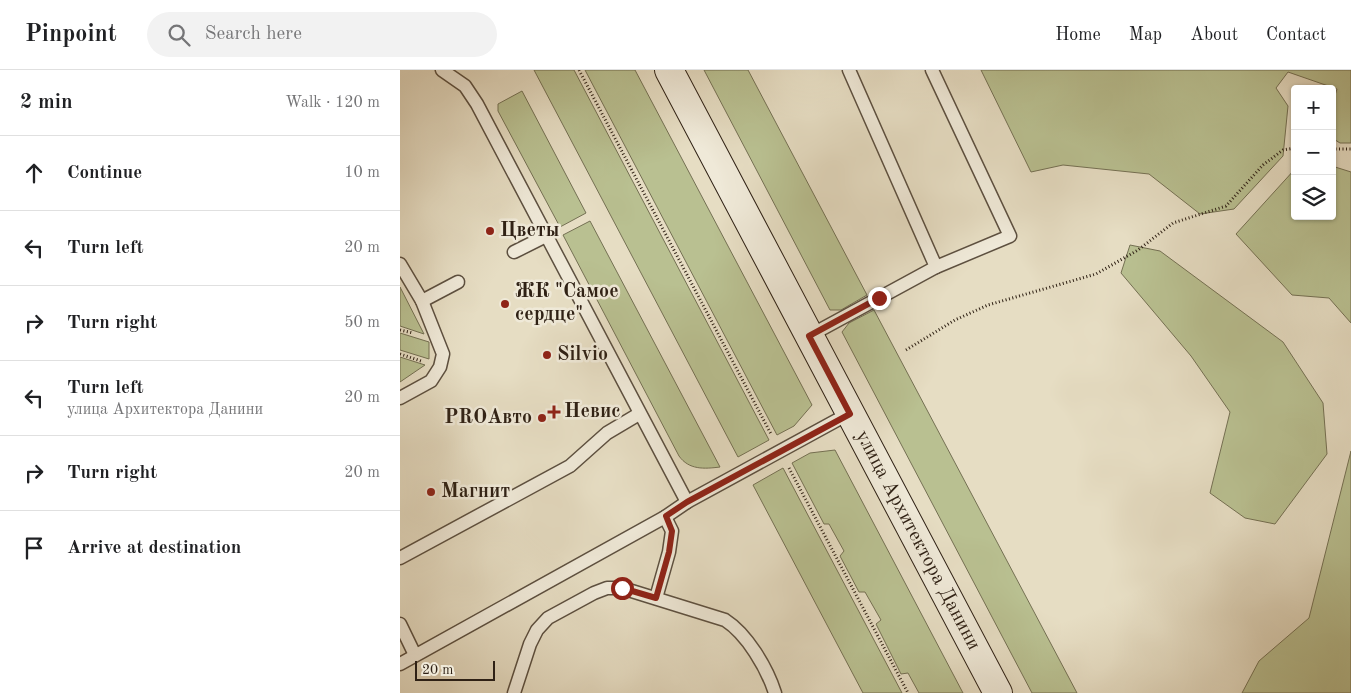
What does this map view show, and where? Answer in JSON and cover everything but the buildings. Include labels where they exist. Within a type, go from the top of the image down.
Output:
[{"type":"street","name":"улица Архитектора Данини","points":[[670,70],[998,693]]},
{"type":"lane","points":[[442,70],[465,86],[477,104],[687,502]]},
{"type":"lane","points":[[849,70],[936,267]]},
{"type":"lane","points":[[809,336],[936,267],[1010,236],[932,70]]},
{"type":"lane","points":[[514,252],[546,236]]},
{"type":"lane","points":[[400,264],[422,301],[440,342],[443,354],[440,367],[431,381],[400,398]]},
{"type":"lane","points":[[422,301],[458,282]]},
{"type":"lane","points":[[400,558],[570,466],[608,433],[639,414]]},
{"type":"lane","points":[[400,664],[666,516],[687,502],[850,414]]},
{"type":"lane","points":[[656,598],[669,552],[672,531],[666,516]]},
{"type":"lane","points":[[514,693],[530,644],[537,630],[548,618],[608,588],[622,588],[656,598],[725,620],[738,628],[747,640],[775,693]]},
{"type":"lane","points":[[400,624],[415,655]]},
{"type":"path","points":[[579,70],[774,440]]},
{"type":"path","points":[[906,350],[955,320],[988,305],[1096,274],[1138,250],[1173,223],[1226,206],[1263,165],[1283,150],[1291,149]]},
{"type":"path","points":[[1336,149],[1351,149]]},
{"type":"path","points":[[790,470],[908,693]]},
{"type":"green space","points":[[534,70],[574,70],[769,440],[738,457]]},
{"type":"green space","points":[[585,70],[635,70],[812,405],[794,426],[777,435]]},
{"type":"green space","points":[[704,70],[748,70],[867,295],[841,310],[830,310]]},
{"type":"green space","points":[[981,70],[1351,70],[1351,143],[1340,143],[1336,140],[1336,85],[1325,85],[1288,72],[1276,88],[1288,106],[1283,156],[1234,209],[1200,214],[1149,174],[1063,165],[1031,172]]},
{"type":"green space","points":[[522,91],[586,213],[560,227],[498,111],[498,104]]},
{"type":"green space","points":[[1336,167],[1351,172],[1351,323],[1329,298],[1292,295],[1236,234],[1291,173],[1291,220],[1336,220]]},
{"type":"green space","points":[[590,221],[720,467],[697,468],[687,464],[679,456],[563,235]]},
{"type":"green space","points":[[1130,245],[1160,251],[1283,342],[1323,403],[1327,454],[1275,524],[1245,518],[1210,493],[1230,412],[1191,356],[1121,273]]},
{"type":"green space","points":[[400,287],[424,334],[400,326]]},
{"type":"green space","points":[[874,310],[1077,693],[1032,693],[842,332],[849,323]]},
{"type":"green space","points":[[400,333],[429,342],[429,359],[400,350]]},
{"type":"green space","points":[[400,357],[425,365],[400,382]]},
{"type":"green space","points":[[835,450],[963,693],[919,693],[908,673],[901,674],[876,624],[881,620],[865,592],[859,592],[840,556],[844,551],[829,524],[824,524],[792,463],[810,453]]},
{"type":"green space","points":[[1351,451],[1351,693],[1242,693],[1259,661],[1309,618]]},
{"type":"green space","points":[[783,468],[902,693],[863,693],[753,485]]},
{"type":"place","name":"Цветы","points":[[490,231]]},
{"type":"place","name":"ЖК \"Самое сердце\"","points":[[505,304]]},
{"type":"place","name":"Silvio","points":[[547,355]]},
{"type":"place","name":"Невис","points":[[554,412]]},
{"type":"place","name":"PROАвто","points":[[542,418]]},
{"type":"place","name":"Магнит","points":[[431,492]]},
{"type":"route","points":[[622,588],[656,598],[669,552],[672,531],[666,516],[687,502],[850,414],[809,336],[879,298]]}]
